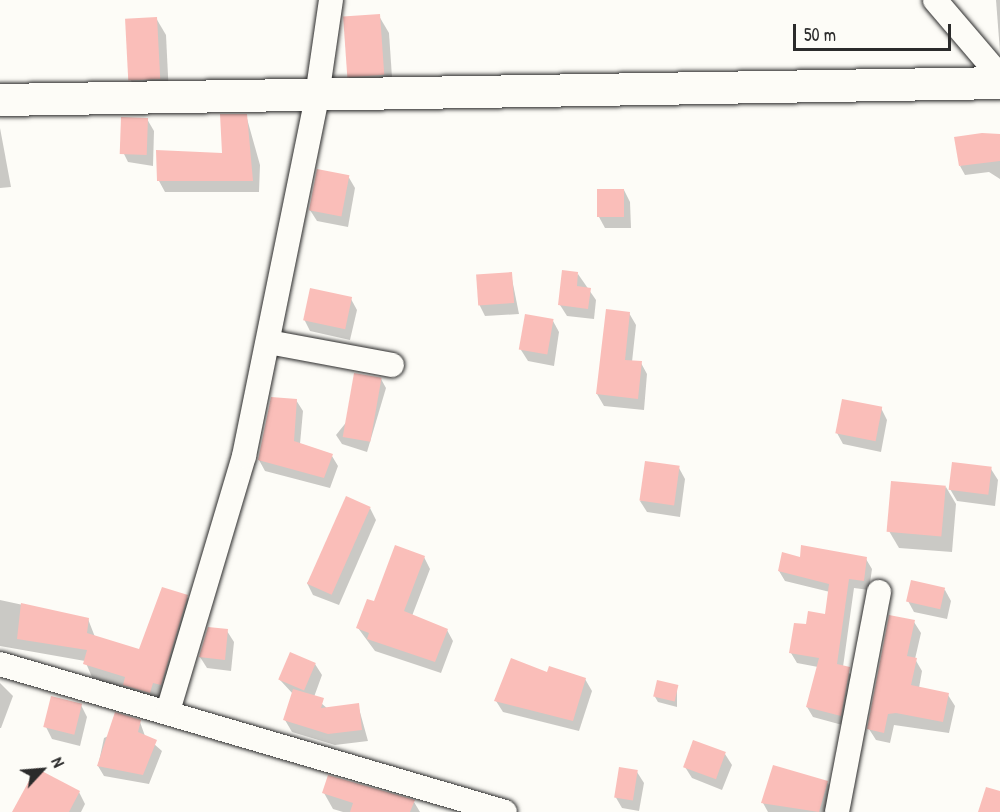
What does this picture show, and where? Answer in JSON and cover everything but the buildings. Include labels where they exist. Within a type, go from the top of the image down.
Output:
[{"type":"street","points":[[168,711],[243,456],[317,96],[332,0]]},
{"type":"street","points":[[936,0],[1000,76]]},
{"type":"street","points":[[0,100],[1000,83]]},
{"type":"street","points":[[268,342],[392,365]]},
{"type":"street","points":[[837,812],[879,592]]},
{"type":"street","points":[[0,664],[168,711],[505,812]]}]
